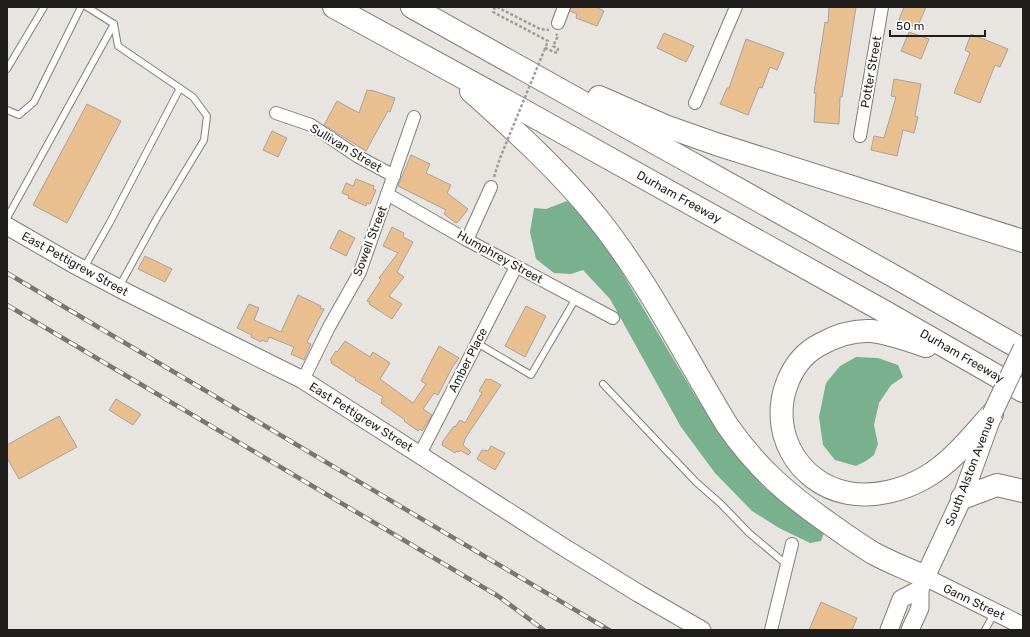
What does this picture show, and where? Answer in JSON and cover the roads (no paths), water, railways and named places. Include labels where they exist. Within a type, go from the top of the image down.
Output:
[{"type":"highway","name":"Durham Freeway","points":[[334,7],[523,110],[1023,391]]},
{"type":"highway","points":[[412,7],[1023,349]]},
{"type":"highway","points":[[517,66],[563,80],[665,126],[1023,241]]},
{"type":"highway","points":[[446,69],[543,158],[595,214],[633,267],[727,425],[756,462],[784,490],[798,501],[860,545],[922,583]]},
{"type":"highway","points":[[975,363],[888,334],[852,332],[835,336],[810,351],[800,360],[792,373],[784,392],[782,403],[783,431],[789,448],[798,462],[818,481],[847,493],[878,493],[897,490],[932,473],[962,447],[992,414]]},
{"type":"highway","points":[[962,498],[997,484],[1023,491]]},
{"type":"main road","name":"South Alston Avenue","points":[[922,583],[962,498],[992,414],[1023,349]]},
{"type":"street","points":[[556,27],[564,7]]},
{"type":"street","points":[[695,103],[736,7]]},
{"type":"street","name":"Potter Street","points":[[860,136],[882,7]]},
{"type":"street","name":"Sullivan Street","points":[[276,113],[311,125],[357,156],[394,176]]},
{"type":"street","name":"Sowell Street","points":[[303,380],[329,327],[360,272],[414,117]]},
{"type":"street","points":[[467,240],[491,187]]},
{"type":"street","name":"Humphrey Street","points":[[387,194],[516,267],[613,318]]},
{"type":"street","name":"East Pettigrew Street","points":[[7,226],[119,288],[303,380],[585,560],[702,630]]},
{"type":"street","name":"Amber Place","points":[[420,454],[516,267]]},
{"type":"street","points":[[771,630],[792,544]]},
{"type":"street","points":[[889,630],[902,599],[922,583]]},
{"type":"street","points":[[910,630],[920,608],[922,583]]},
{"type":"street","name":"Gann Street","points":[[922,583],[995,613],[1023,627]]},
{"type":"lane","points":[[7,69],[44,7]]},
{"type":"lane","points":[[7,110],[19,115],[34,102],[81,7]]},
{"type":"lane","points":[[87,7],[114,24],[118,46],[193,97],[207,116],[204,140],[119,288]]},
{"type":"lane","points":[[7,218],[114,24]]},
{"type":"lane","points":[[83,269],[109,224],[180,88]]},
{"type":"lane","points":[[477,343],[531,375],[576,298]]},
{"type":"lane","points":[[603,384],[696,482],[721,504],[749,533],[787,565]]},
{"type":"lane","points":[[985,630],[995,613]]},
{"type":"railway","points":[[7,273],[609,630]]},
{"type":"railway","points":[[7,305],[498,596],[544,630]]}]
